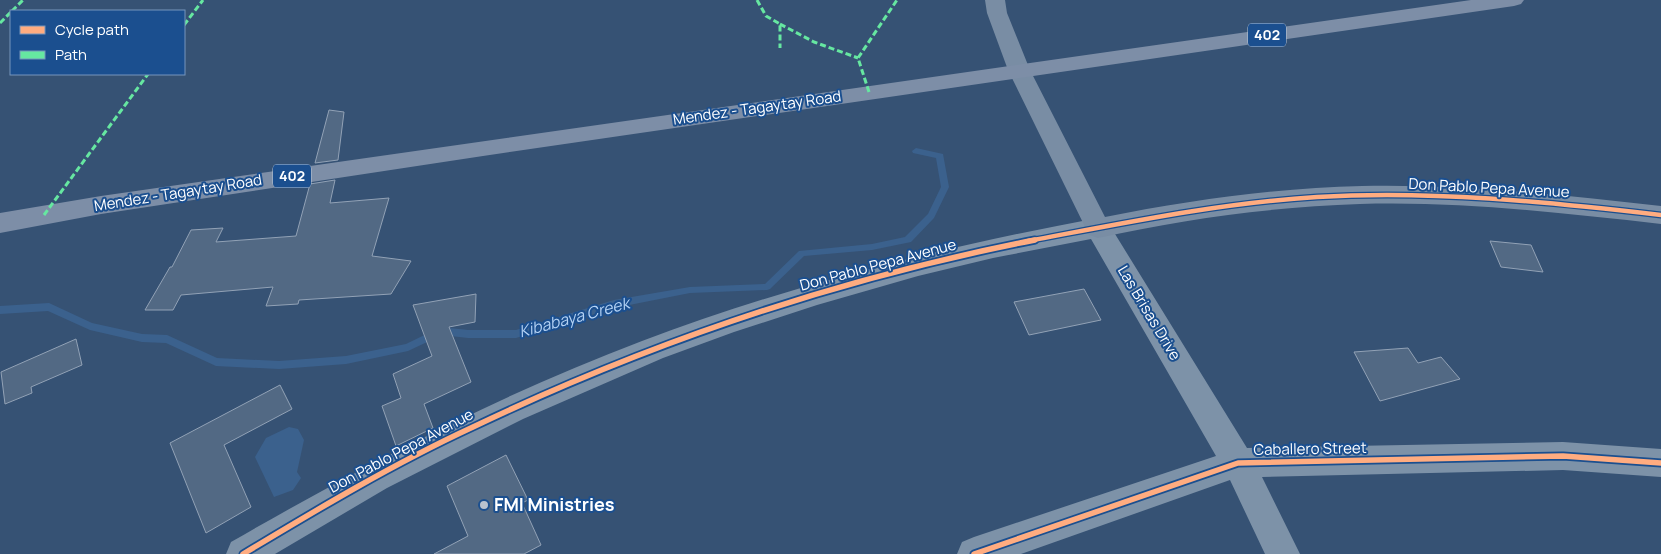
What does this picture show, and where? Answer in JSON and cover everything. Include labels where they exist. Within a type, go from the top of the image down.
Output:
[{"type":"main road","name":"Mendez - Tagaytay Road","points":[[0,223],[101,205],[272,179],[1514,0]]},
{"type":"street","name":"Las Brisas Drive","points":[[995,0],[997,12],[1019,70],[1098,228],[1238,463],[1283,554]]},
{"type":"street","name":"Don Pablo Pepa Avenue","points":[[243,554],[315,510],[470,428],[560,388],[649,351],[796,300],[957,256],[1146,217],[1235,204],[1362,195],[1504,199],[1661,214]]},
{"type":"street","name":"Caballero Street","points":[[974,554],[1238,463],[1563,456],[1661,463]]},
{"type":"water","points":[[289,427],[298,429],[304,440],[297,472],[301,478],[293,490],[274,497],[255,457],[266,438]]},
{"type":"building","points":[[329,110],[344,112],[338,160],[315,163]]},
{"type":"building","points":[[335,180],[330,203],[389,198],[372,256],[411,261],[391,294],[299,300],[298,304],[266,306],[273,287],[181,295],[173,310],[145,310],[170,267],[172,267],[191,230],[223,228],[216,242],[296,236],[310,184]]},
{"type":"building","points":[[1490,241],[1531,245],[1543,272],[1501,267]]},
{"type":"building","points":[[1084,289],[1101,320],[1029,335],[1014,302]]},
{"type":"building","points":[[476,294],[475,322],[449,327],[471,382],[424,404],[433,428],[396,446],[382,406],[401,398],[393,374],[432,356],[413,305]]},
{"type":"building","points":[[76,339],[82,365],[31,387],[32,393],[5,404],[1,372]]},
{"type":"building","points":[[1408,348],[1418,363],[1441,357],[1460,379],[1380,401],[1354,352]]},
{"type":"building","points":[[280,385],[292,409],[224,445],[251,507],[206,533],[170,443]]},
{"type":"building","points":[[506,455],[528,500],[522,503],[541,545],[524,554],[434,554],[468,536],[447,486]]},
{"type":"waterway","name":"Kibabaya Creek","points":[[0,310],[49,307],[90,326],[142,338],[167,339],[216,362],[279,365],[346,360],[408,347],[441,331],[468,334],[516,334],[614,304],[690,290],[767,287],[802,253],[872,247],[908,240],[931,216],[945,187],[940,156],[916,151]]},
{"type":"marked path","points":[[13,10],[23,0]]},
{"type":"marked path","points":[[185,24],[203,0]]},
{"type":"marked path","points":[[757,0],[766,16],[780,24],[780,48]]},
{"type":"marked path","points":[[869,92],[858,58],[897,0]]},
{"type":"marked path","points":[[0,23],[10,13]]},
{"type":"marked path","points":[[780,24],[814,42],[858,58]]},
{"type":"marked path","points":[[44,215],[147,75]]},
{"type":"cycle path","points":[[243,554],[384,472],[472,427],[589,375],[649,351],[771,308],[833,289],[957,256],[1156,217],[1285,199],[1318,197],[1404,195],[1490,199],[1661,215]]},
{"type":"cycle path","points":[[974,554],[1238,463],[1563,456],[1661,463]]},
{"type":"place","name":"FMI Ministries","points":[[484,505]]}]
